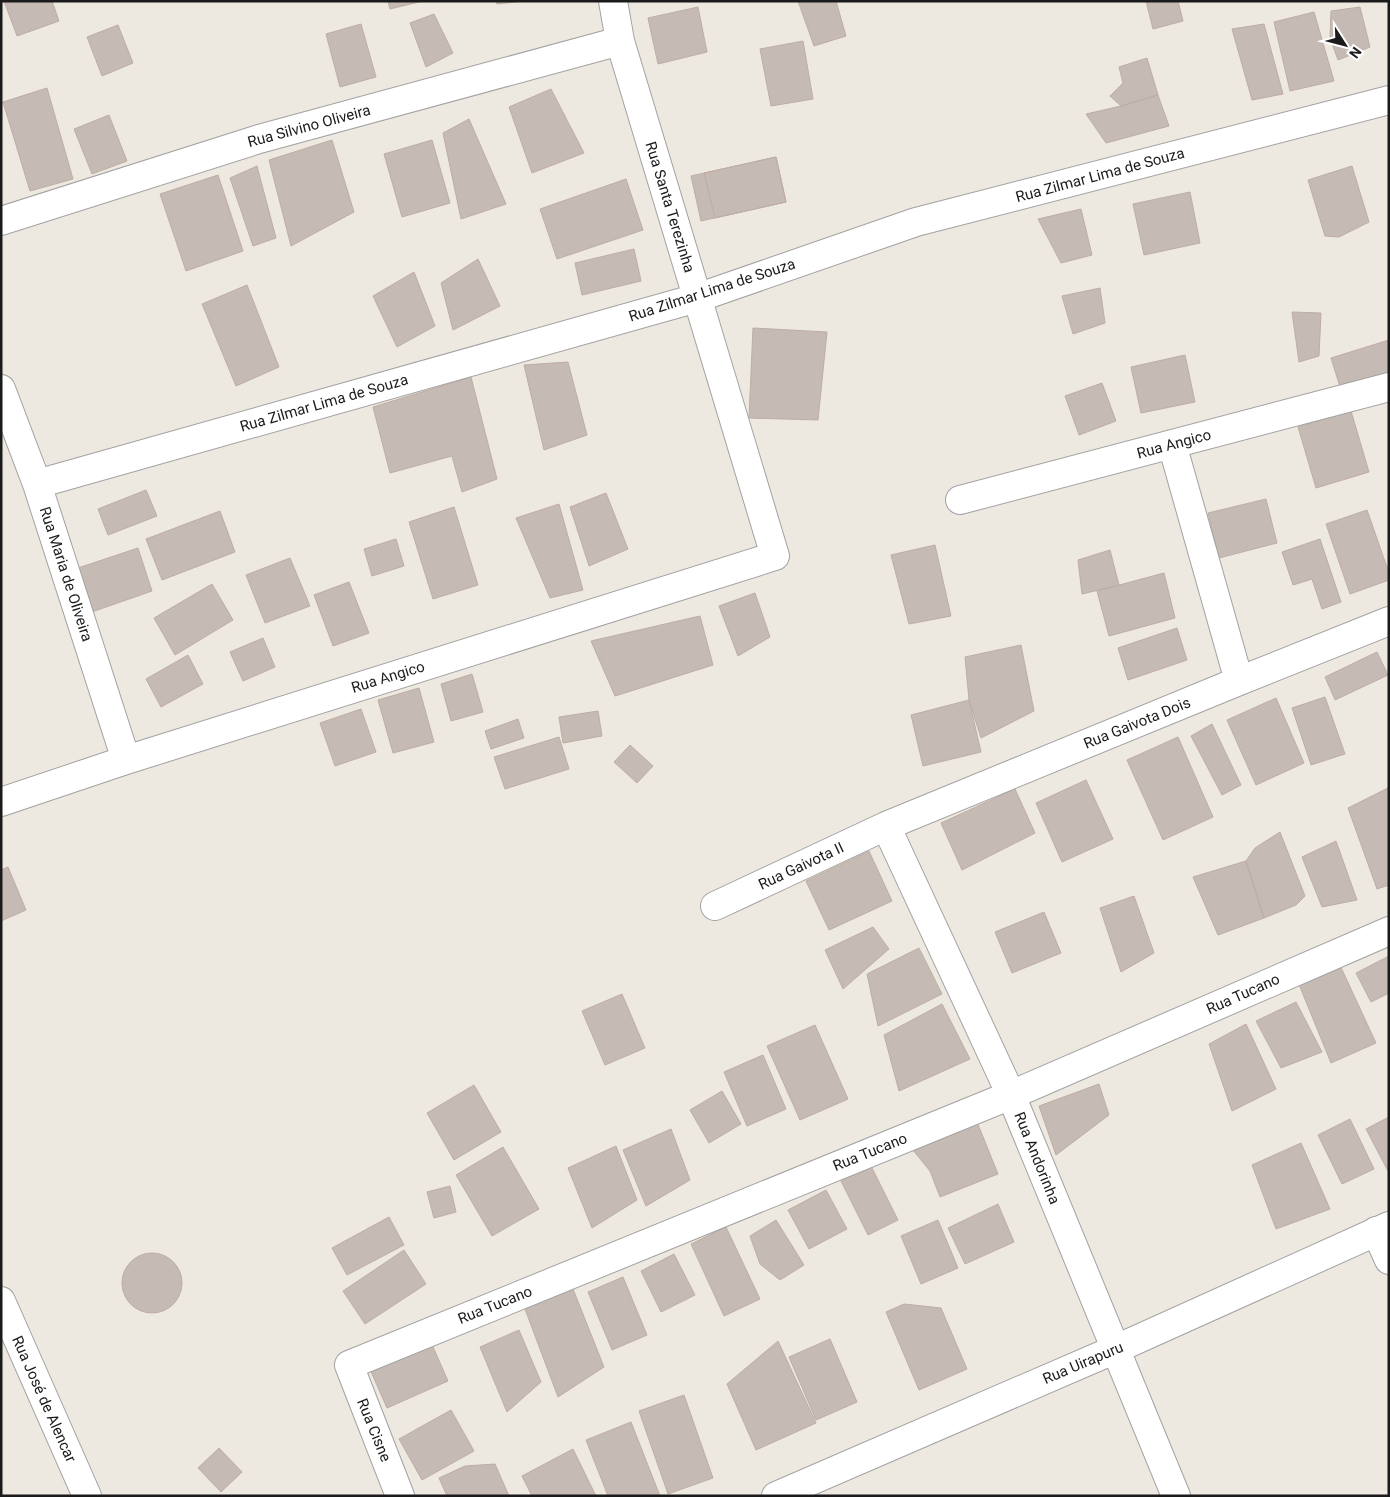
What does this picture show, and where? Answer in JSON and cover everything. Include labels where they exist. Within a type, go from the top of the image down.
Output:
[{"type":"street","name":"Rua Santa Terezinha","points":[[613,1],[620,42],[775,556]]},
{"type":"street","name":"Rua Silvino Oliveira","points":[[1,222],[259,139],[620,42]]},
{"type":"street","name":"Rua Zilmar Lima de Souza","points":[[37,484],[697,298],[916,222],[1389,100]]},
{"type":"street","name":"Rua Angico","points":[[960,500],[1389,387]]},
{"type":"street","name":"Rua Maria de Oliveira","points":[[1,389],[37,484],[126,760]]},
{"type":"street","points":[[1172,444],[1239,681]]},
{"type":"street","name":"Rua Angico","points":[[1,802],[126,760],[775,556]]},
{"type":"street","name":"Rua Gaivota Dois","points":[[886,826],[1389,620]]},
{"type":"street","name":"Rua Gaivota II","points":[[715,906],[886,826]]},
{"type":"street","name":"Rua Andorinha","points":[[886,826],[1011,1095],[1176,1496]]},
{"type":"street","name":"Rua Tucano","points":[[349,1365],[1011,1095],[1389,931]]},
{"type":"street","points":[[1383,1229],[1389,1260]]},
{"type":"street","name":"Rua Uirapuru","points":[[776,1496],[1116,1349],[1383,1229]]},
{"type":"street","name":"Rua José de Alencar","points":[[1,1301],[87,1496]]},
{"type":"street","name":"Rua Cisne","points":[[349,1365],[400,1496]]},
{"type":"building","points":[[4,1],[52,1],[59,21],[17,36]]},
{"type":"building","points":[[388,1],[423,1],[390,9]]},
{"type":"building","points":[[496,1],[524,1],[497,4]]},
{"type":"building","points":[[798,1],[836,1],[846,36],[814,46]]},
{"type":"building","points":[[1146,1],[1178,1],[1183,21],[1153,29]]},
{"type":"building","points":[[698,7],[707,52],[658,64],[648,18]]},
{"type":"building","points":[[1360,7],[1370,47],[1338,60],[1330,38],[1331,11]]},
{"type":"building","points":[[1314,12],[1334,81],[1290,91],[1274,22]]},
{"type":"building","points":[[434,14],[453,53],[426,67],[410,23]]},
{"type":"building","points":[[361,24],[376,77],[340,87],[326,34]]},
{"type":"building","points":[[1264,24],[1283,94],[1252,100],[1232,29]]},
{"type":"building","points":[[118,25],[133,63],[102,76],[87,37]]},
{"type":"building","points":[[803,41],[813,99],[771,106],[760,49]]},
{"type":"building","points":[[1147,58],[1158,95],[1121,106],[1110,96],[1123,83],[1119,67]]},
{"type":"building","points":[[47,88],[73,179],[30,191],[3,102]]},
{"type":"building","points":[[551,89],[584,153],[532,173],[509,107]]},
{"type":"building","points":[[1158,95],[1169,126],[1106,143],[1086,114],[1121,106]]},
{"type":"building","points":[[109,115],[127,161],[92,174],[74,129]]},
{"type":"building","points":[[469,119],[506,204],[461,219],[443,133]]},
{"type":"building","points":[[332,140],[354,212],[291,246],[269,160]]},
{"type":"building","points":[[432,140],[450,203],[402,217],[384,154]]},
{"type":"building","points":[[776,157],[786,202],[701,221],[691,176]]},
{"type":"building","points":[[776,157],[786,202],[715,218],[704,173]]},
{"type":"building","points":[[257,166],[276,238],[253,246],[230,178]]},
{"type":"building","points":[[1352,166],[1369,222],[1339,237],[1325,236],[1308,180]]},
{"type":"building","points":[[218,175],[243,251],[186,271],[160,194]]},
{"type":"building","points":[[626,179],[643,230],[557,259],[540,209]]},
{"type":"building","points":[[1190,192],[1200,243],[1144,255],[1133,204]]},
{"type":"building","points":[[1081,209],[1092,255],[1061,263],[1038,219]]},
{"type":"building","points":[[634,249],[641,281],[582,295],[575,263]]},
{"type":"building","points":[[478,259],[500,306],[453,330],[441,283]]},
{"type":"building","points":[[414,272],[435,326],[397,347],[373,296]]},
{"type":"building","points":[[247,285],[279,367],[236,386],[202,304]]},
{"type":"building","points":[[1100,288],[1105,323],[1073,334],[1062,296]]},
{"type":"building","points":[[1292,312],[1321,313],[1319,356],[1299,362]]},
{"type":"building","points":[[753,328],[827,332],[818,420],[749,418]]},
{"type":"building","points":[[1389,340],[1389,374],[1341,390],[1331,358]]},
{"type":"building","points":[[1185,355],[1195,402],[1141,413],[1131,367]]},
{"type":"building","points":[[568,362],[587,435],[544,450],[524,365]]},
{"type":"building","points":[[471,377],[497,479],[462,492],[452,456],[390,473],[373,407]]},
{"type":"building","points":[[1102,383],[1116,421],[1079,435],[1065,396]]},
{"type":"building","points":[[1351,411],[1369,472],[1316,488],[1298,427]]},
{"type":"building","points":[[146,490],[157,516],[108,535],[98,509]]},
{"type":"building","points":[[606,493],[628,549],[589,566],[570,507]]},
{"type":"building","points":[[1266,499],[1277,543],[1219,558],[1208,513]]},
{"type":"building","points":[[559,504],[583,590],[550,598],[516,518]]},
{"type":"building","points":[[454,507],[478,585],[433,599],[409,522]]},
{"type":"building","points":[[1367,510],[1389,573],[1389,580],[1350,594],[1326,524]]},
{"type":"building","points":[[220,511],[235,552],[162,580],[146,539]]},
{"type":"building","points":[[396,539],[404,566],[372,576],[364,549]]},
{"type":"building","points":[[1320,539],[1341,602],[1322,609],[1312,579],[1293,585],[1282,552]]},
{"type":"building","points":[[935,545],[951,616],[909,624],[891,555]]},
{"type":"building","points":[[138,548],[152,591],[86,614],[72,570]]},
{"type":"building","points":[[1110,550],[1119,585],[1082,594],[1078,560]]},
{"type":"building","points":[[290,558],[310,606],[265,623],[246,575]]},
{"type":"building","points":[[1164,573],[1175,618],[1109,636],[1097,591]]},
{"type":"building","points":[[349,582],[369,633],[333,646],[314,595]]},
{"type":"building","points":[[212,584],[233,620],[175,655],[154,618]]},
{"type":"building","points":[[755,593],[770,637],[738,656],[719,606]]},
{"type":"building","points":[[700,616],[713,665],[615,696],[591,641]]},
{"type":"building","points":[[1177,628],[1187,660],[1128,680],[1118,648]]},
{"type":"building","points":[[263,638],[275,667],[243,681],[230,652]]},
{"type":"building","points":[[1021,645],[1034,711],[981,738],[969,700],[965,657]]},
{"type":"building","points":[[1377,652],[1388,675],[1335,700],[1325,677]]},
{"type":"building","points":[[188,655],[203,684],[161,707],[146,679]]},
{"type":"building","points":[[472,674],[483,712],[451,721],[441,684]]},
{"type":"building","points":[[419,688],[434,742],[393,753],[378,700]]},
{"type":"building","points":[[1325,697],[1345,754],[1311,765],[1292,708]]},
{"type":"building","points":[[1276,698],[1304,763],[1256,785],[1227,720]]},
{"type":"building","points":[[969,700],[981,752],[923,766],[911,715]]},
{"type":"building","points":[[361,709],[376,752],[335,766],[320,723]]},
{"type":"building","points":[[598,711],[602,736],[563,743],[559,717]]},
{"type":"building","points":[[518,719],[524,738],[491,749],[485,731]]},
{"type":"building","points":[[1212,724],[1241,785],[1222,795],[1191,736]]},
{"type":"building","points":[[559,737],[569,769],[505,789],[494,757]]},
{"type":"building","points":[[1178,737],[1213,817],[1163,840],[1127,760]]},
{"type":"building","points":[[630,745],[653,766],[637,783],[614,762]]},
{"type":"building","points":[[1086,780],[1113,839],[1062,862],[1036,803]]},
{"type":"building","points":[[1388,788],[1389,885],[1377,889],[1348,808]]},
{"type":"building","points":[[1015,789],[1035,833],[962,870],[941,823]]},
{"type":"building","points":[[1280,832],[1305,896],[1296,905],[1264,918],[1246,861],[1255,848]]},
{"type":"building","points":[[1336,841],[1357,900],[1322,907],[1302,857]]},
{"type":"building","points":[[869,851],[892,901],[829,930],[806,881]]},
{"type":"building","points":[[1246,861],[1264,918],[1218,935],[1193,877]]},
{"type":"building","points":[[8,867],[26,910],[1,921],[1,870]]},
{"type":"building","points":[[1134,896],[1154,953],[1121,972],[1100,908]]},
{"type":"building","points":[[1044,912],[1061,953],[1012,973],[995,932]]},
{"type":"building","points":[[873,927],[889,949],[843,989],[825,950]]},
{"type":"building","points":[[919,948],[942,994],[878,1026],[867,974]]},
{"type":"building","points":[[1389,956],[1389,993],[1371,1002],[1356,973]]},
{"type":"building","points":[[1338,961],[1376,1043],[1331,1063],[1298,982]]},
{"type":"building","points":[[622,994],[645,1048],[605,1065],[582,1011]]},
{"type":"building","points":[[1296,1002],[1322,1052],[1281,1068],[1256,1021]]},
{"type":"building","points":[[942,1004],[970,1059],[899,1091],[884,1035]]},
{"type":"building","points":[[1246,1024],[1276,1089],[1232,1111],[1209,1044]]},
{"type":"building","points":[[815,1025],[848,1099],[800,1120],[767,1046]]},
{"type":"building","points":[[763,1055],[786,1109],[747,1126],[724,1072]]},
{"type":"building","points":[[1099,1084],[1109,1115],[1056,1155],[1039,1106]]},
{"type":"building","points":[[474,1085],[501,1132],[454,1160],[427,1113]]},
{"type":"building","points":[[722,1091],[741,1124],[709,1143],[690,1110]]},
{"type":"building","points":[[1389,1117],[1389,1173],[1366,1129]]},
{"type":"building","points":[[1350,1119],[1374,1169],[1342,1184],[1318,1135]]},
{"type":"building","points":[[977,1122],[998,1174],[940,1197],[930,1171],[912,1149]]},
{"type":"building","points":[[671,1129],[690,1180],[646,1206],[623,1150]]},
{"type":"building","points":[[1301,1143],[1330,1209],[1276,1229],[1252,1165]]},
{"type":"building","points":[[616,1146],[637,1200],[592,1228],[568,1168]]},
{"type":"building","points":[[503,1147],[539,1209],[492,1236],[456,1175]]},
{"type":"building","points":[[871,1166],[898,1220],[868,1235],[841,1181]]},
{"type":"building","points":[[450,1186],[456,1212],[434,1218],[427,1192]]},
{"type":"building","points":[[826,1190],[847,1229],[809,1249],[788,1210]]},
{"type":"building","points":[[998,1204],[1014,1242],[965,1264],[948,1228]]},
{"type":"building","points":[[389,1217],[404,1245],[347,1275],[332,1248]]},
{"type":"building","points":[[776,1220],[804,1265],[780,1280],[760,1264],[750,1236]]},
{"type":"building","points":[[938,1220],[958,1268],[921,1284],[901,1236]]},
{"type":"building","points":[[726,1227],[760,1299],[724,1316],[691,1244]]},
{"type":"building","points":[[404,1250],[426,1284],[365,1324],[343,1291]]},
{"type":"building","points":[[152,1253],[168,1258],[173,1262],[177,1267],[182,1283],[177,1299],[173,1304],[168,1308],[152,1313],[136,1308],[131,1304],[127,1299],[122,1283],[127,1267],[131,1262],[136,1258]]},
{"type":"building","points":[[674,1254],[695,1295],[661,1312],[641,1271]]},
{"type":"building","points":[[623,1277],[647,1335],[612,1350],[588,1292]]},
{"type":"building","points":[[573,1289],[604,1367],[558,1397],[525,1309]]},
{"type":"building","points":[[904,1304],[941,1308],[967,1369],[919,1390],[886,1312]]},
{"type":"building","points":[[519,1330],[541,1382],[507,1412],[480,1347]]},
{"type":"building","points":[[830,1339],[857,1402],[816,1420],[789,1357]]},
{"type":"building","points":[[430,1340],[448,1381],[387,1408],[369,1367]]},
{"type":"building","points":[[778,1341],[816,1423],[756,1450],[727,1384]]},
{"type":"building","points":[[684,1395],[713,1478],[668,1494],[639,1411]]},
{"type":"building","points":[[451,1410],[474,1451],[422,1480],[399,1439]]},
{"type":"building","points":[[631,1422],[660,1496],[608,1496],[586,1440]]},
{"type":"building","points":[[219,1448],[242,1472],[221,1492],[198,1468]]},
{"type":"building","points":[[573,1449],[596,1496],[532,1496],[522,1476]]},
{"type":"building","points":[[495,1464],[509,1496],[447,1496],[439,1478],[465,1466]]}]
